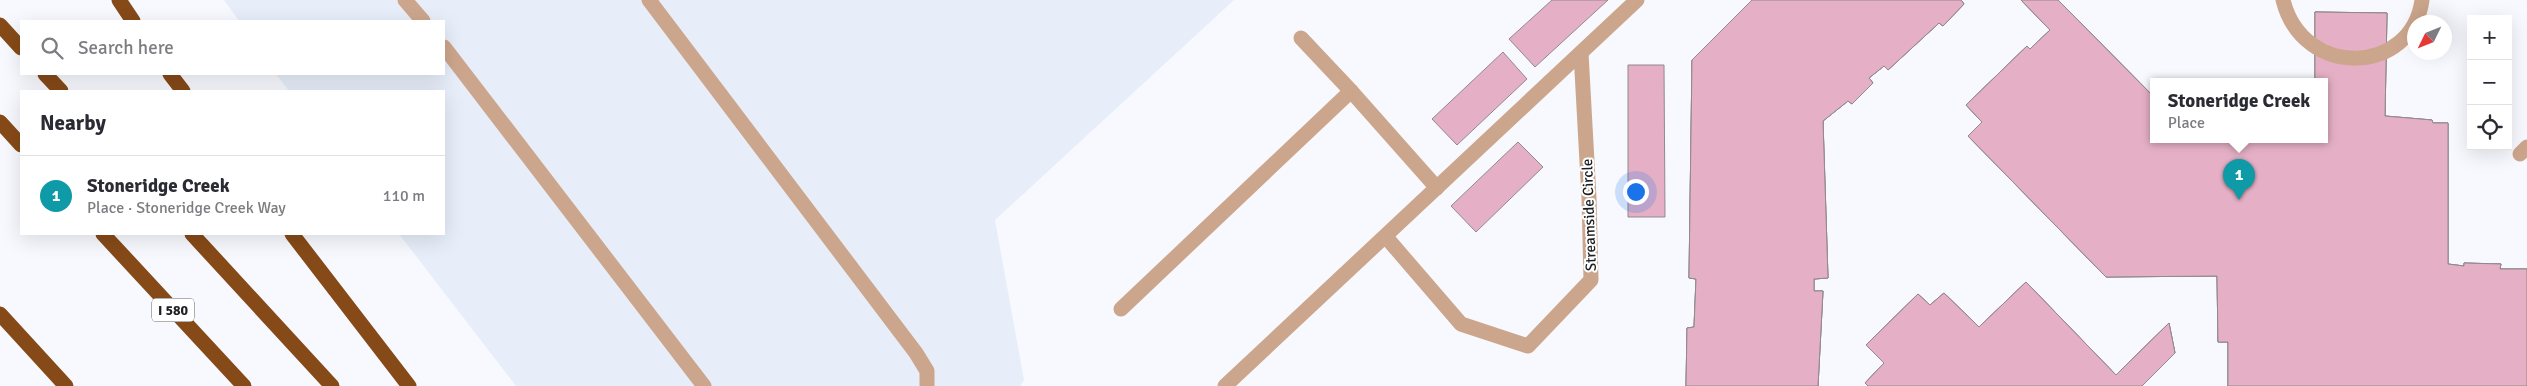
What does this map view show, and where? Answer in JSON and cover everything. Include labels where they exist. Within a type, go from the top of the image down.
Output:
[{"type":"highway","points":[[119,0],[132,20]]},
{"type":"highway","points":[[0,25],[20,47]]},
{"type":"highway","points":[[46,75],[60,90]]},
{"type":"highway","points":[[171,75],[182,90]]},
{"type":"highway","points":[[0,122],[20,144]]},
{"type":"highway","name":"I 580","points":[[104,235],[244,386]]},
{"type":"highway","points":[[193,235],[332,386]]},
{"type":"highway","points":[[293,235],[409,386]]},
{"type":"highway","points":[[0,314],[66,386]]},
{"type":"street","points":[[405,0],[422,20]]},
{"type":"street","points":[[649,0],[916,353],[927,371],[926,386]]},
{"type":"street","points":[[1225,386],[1637,0]]},
{"type":"street","points":[[2283,0],[2291,24],[2307,42],[2328,55],[2352,59],[2374,56],[2394,46],[2410,30],[2420,10],[2422,0]]},
{"type":"street","points":[[1301,38],[1438,188]]},
{"type":"street","points":[[445,48],[704,386]]},
{"type":"street","name":"Streamside Circle","points":[[1386,237],[1461,324],[1528,346],[1591,280],[1589,198],[1581,53]]},
{"type":"street","points":[[1121,309],[1351,91]]},
{"type":"shaded area","points":[[224,0],[1234,0],[995,220],[1024,380],[1020,386],[516,386],[400,235],[445,235],[445,90],[288,90],[277,75],[445,75],[445,20],[238,20]]},
{"type":"building","points":[[1552,0],[1608,0],[1535,67],[1509,39]]},
{"type":"building","points":[[1752,0],[1961,0],[1964,4],[1943,26],[1939,23],[1888,70],[1884,66],[1869,78],[1873,83],[1852,104],[1848,101],[1823,121],[1828,278],[1814,279],[1814,291],[1823,291],[1818,386],[1686,386],[1687,328],[1694,327],[1696,279],[1689,278],[1692,60]]},
{"type":"building","points":[[1752,0],[1961,0],[1964,4],[1943,26],[1939,23],[1888,70],[1884,66],[1869,78],[1873,83],[1852,104],[1848,101],[1823,121],[1828,278],[1814,279],[1814,291],[1823,291],[1818,386],[1686,386],[1687,328],[1694,327],[1696,279],[1689,278],[1692,60]]},
{"type":"building","points":[[1752,0],[1961,0],[1964,4],[1943,26],[1939,23],[1888,70],[1884,66],[1869,78],[1873,83],[1852,104],[1848,101],[1823,121],[1828,278],[1814,279],[1814,291],[1823,291],[1818,386],[1686,386],[1687,328],[1694,327],[1696,279],[1689,278],[1692,60]]},
{"type":"building","points":[[2021,0],[2058,0],[2150,93],[2150,143],[2328,143],[2328,78],[2315,78],[2315,12],[2387,13],[2385,116],[2432,120],[2433,123],[2448,123],[2448,264],[2464,266],[2464,263],[2501,264],[2500,269],[2527,269],[2527,386],[2228,386],[2228,342],[2218,342],[2217,276],[2106,277],[1968,136],[1982,122],[1966,105],[2027,46],[2030,49],[2050,30]]},
{"type":"building","points":[[2021,0],[2058,0],[2150,93],[2150,143],[2328,143],[2328,78],[2315,78],[2315,12],[2387,13],[2385,116],[2432,120],[2433,123],[2448,123],[2448,264],[2464,266],[2464,263],[2501,264],[2500,269],[2527,269],[2527,386],[2228,386],[2228,342],[2218,342],[2217,276],[2106,277],[1968,136],[1982,122],[1966,105],[2027,46],[2030,49],[2050,30]]},
{"type":"building","points":[[2021,0],[2058,0],[2150,93],[2150,143],[2328,143],[2328,78],[2315,78],[2315,12],[2387,13],[2385,116],[2432,120],[2433,123],[2448,123],[2448,264],[2464,266],[2464,263],[2501,264],[2500,269],[2527,269],[2527,386],[2228,386],[2228,342],[2218,342],[2217,276],[2106,277],[1968,136],[1982,122],[1966,105],[2027,46],[2030,49],[2050,30]]},
{"type":"building","points":[[1503,52],[1527,79],[1457,145],[1432,119]]},
{"type":"building","points":[[1628,65],[1664,65],[1665,217],[1628,217]]},
{"type":"building","points":[[1518,142],[1543,167],[1476,232],[1451,206]]},
{"type":"building","points":[[2026,282],[2116,375],[2169,323],[2175,353],[2142,386],[1868,386],[1865,383],[1884,363],[1866,345],[1918,294],[1930,305],[1944,293],[1979,327]]},
{"type":"building","points":[[2026,282],[2116,375],[2169,323],[2175,353],[2142,386],[1868,386],[1865,383],[1884,363],[1866,345],[1918,294],[1930,305],[1944,293],[1979,327]]},
{"type":"building","points":[[2026,282],[2116,375],[2169,323],[2175,353],[2142,386],[1868,386],[1865,383],[1884,363],[1866,345],[1918,294],[1930,305],[1944,293],[1979,327]]},
{"type":"place","name":"Stoneridge Creek","points":[[2239,200]]}]
